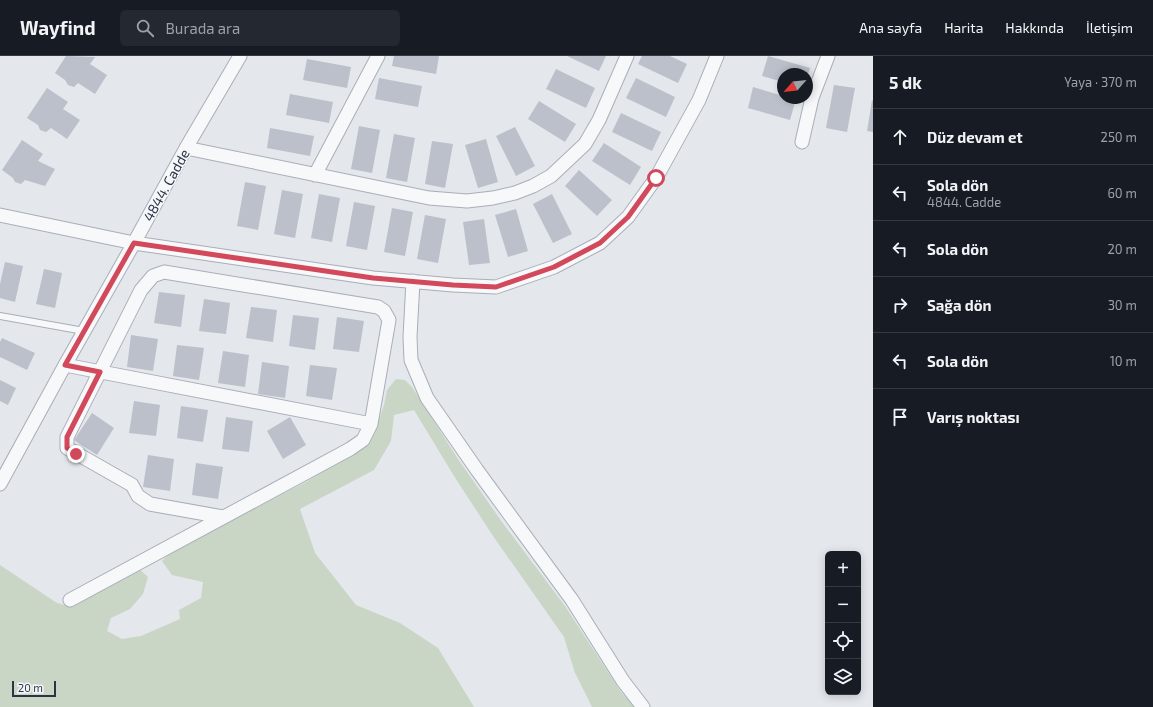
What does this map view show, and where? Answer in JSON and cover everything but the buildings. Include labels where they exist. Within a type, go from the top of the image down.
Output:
[{"type":"street","name":"4844. Cadde","points":[[0,484],[186,148],[240,56]]},
{"type":"street","points":[[315,175],[378,56]]},
{"type":"street","points":[[186,148],[429,198],[467,202],[493,198],[515,193],[533,186],[551,176],[585,144],[600,120],[627,56]]},
{"type":"street","points":[[0,215],[134,243],[373,278],[496,287],[554,267],[600,243],[628,217],[656,178],[699,100],[717,56]]},
{"type":"street","points":[[802,142],[812,98],[828,56]]},
{"type":"street","points":[[70,600],[350,449],[363,440],[371,424],[389,320],[384,311],[378,307],[164,272],[153,276],[142,290],[67,437],[67,448],[132,484],[138,496],[150,504],[223,517]]},
{"type":"street","points":[[413,281],[410,337],[411,360],[427,398],[477,470],[572,600],[623,681],[643,707]]},
{"type":"street","points":[[65,365],[371,424]]},
{"type":"lane","points":[[0,316],[84,331]]},
{"type":"green space","points":[[396,379],[405,380],[412,387],[458,459],[502,522],[565,606],[621,692],[635,707],[592,707],[575,673],[564,637],[493,536],[414,410],[394,415],[391,441],[374,470],[300,509],[315,553],[356,605],[400,623],[438,648],[474,707],[0,707],[0,565],[57,603],[72,607],[138,568],[148,577],[143,594],[130,609],[111,618],[107,631],[122,639],[141,636],[180,619],[179,610],[201,598],[203,582],[172,575],[162,561],[173,550],[306,482],[364,445],[376,429],[387,390]]},
{"type":"route","points":[[76,454],[67,448],[67,437],[100,372],[65,365],[134,243],[373,278],[496,287],[554,267],[600,243],[628,217],[656,178]]}]
